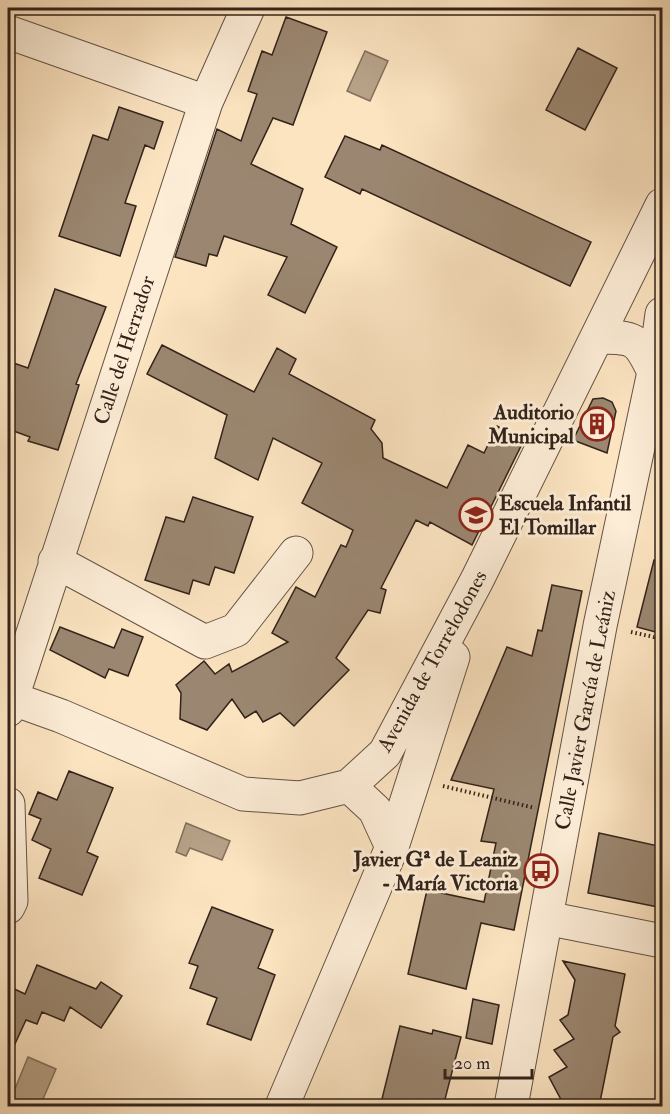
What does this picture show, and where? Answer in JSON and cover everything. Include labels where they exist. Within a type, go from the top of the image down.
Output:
[{"type":"street","name":"Calle del Herrador","points":[[8,701],[206,102],[248,8]]},
{"type":"street","points":[[8,32],[206,102]]},
{"type":"street","name":"Avenida de Torrelodones","points":[[8,701],[243,794],[300,798],[349,786],[385,753],[477,580],[663,205]]},
{"type":"street","name":"Calle Javier García de Leániz","points":[[511,1107],[600,626],[654,372],[663,314]]},
{"type":"street","points":[[597,337],[624,337],[642,346],[654,372]]},
{"type":"street","points":[[55,561],[205,642],[236,630],[297,553]]},
{"type":"street","points":[[282,1107],[392,847],[477,580]]},
{"type":"street","points":[[349,786],[375,810],[392,847]]},
{"type":"street","points":[[8,804],[10,901],[8,908]]},
{"type":"street","points":[[546,918],[663,941]]},
{"type":"path","points":[[422,754],[445,759],[438,785],[565,816]]},
{"type":"shaded area","points":[[365,51],[388,61],[370,101],[347,91]]},
{"type":"shaded area","points":[[186,823],[230,841],[222,860],[190,848],[186,856],[176,852]]},
{"type":"shaded area","points":[[28,1057],[56,1069],[40,1106],[8,1106]]},
{"type":"building","points":[[286,17],[327,32],[293,125],[273,118],[251,164],[303,189],[291,224],[337,247],[305,313],[268,295],[287,257],[224,236],[217,256],[209,254],[206,266],[175,257],[217,129],[241,141],[257,94],[248,91],[262,51],[272,55]]},
{"type":"building","points":[[578,48],[617,68],[585,130],[546,110]]},
{"type":"building","points":[[119,107],[163,122],[154,149],[145,145],[125,203],[136,206],[120,256],[59,236],[93,135],[108,140]]},
{"type":"building","points":[[345,136],[380,150],[382,145],[591,242],[570,286],[362,189],[360,194],[325,177]]},
{"type":"building","points":[[55,289],[106,307],[76,384],[79,385],[58,450],[28,441],[30,437],[8,429],[8,361],[28,368]]},
{"type":"building","points":[[162,345],[254,392],[277,348],[296,359],[289,374],[375,420],[371,429],[382,443],[383,458],[447,488],[468,445],[484,453],[497,426],[524,440],[472,545],[430,522],[428,526],[416,520],[381,588],[386,590],[380,613],[368,610],[336,658],[349,670],[294,726],[280,713],[263,722],[256,711],[245,718],[232,699],[207,730],[180,719],[181,693],[176,685],[204,661],[215,674],[229,664],[232,672],[288,642],[272,633],[296,587],[315,597],[341,545],[346,547],[353,530],[302,503],[322,463],[273,438],[258,480],[215,458],[227,415],[147,374]]},
{"type":"building","name":"Auditorio Municipal","points":[[603,398],[612,402],[616,411],[607,453],[573,440],[593,399]]},
{"type":"building","points":[[193,497],[253,517],[234,573],[215,567],[209,585],[193,580],[189,594],[145,580],[166,517],[184,522]]},
{"type":"building","points":[[654,560],[663,561],[663,634],[637,627]]},
{"type":"building","points":[[552,585],[582,591],[514,930],[481,923],[466,989],[408,974],[427,890],[484,902],[496,843],[481,841],[494,789],[451,780],[507,647],[532,656],[538,630],[542,631]]},
{"type":"building","points":[[60,627],[114,648],[122,629],[143,637],[128,676],[109,669],[105,678],[50,650]]},
{"type":"building","points":[[69,771],[113,788],[87,852],[98,857],[82,895],[39,878],[51,849],[32,840],[41,819],[29,814],[38,792],[57,800]]},
{"type":"building","points":[[599,833],[663,847],[663,908],[588,893]]},
{"type":"building","points":[[212,907],[273,930],[258,968],[275,975],[251,1040],[207,1024],[217,998],[190,988],[198,966],[189,963]]},
{"type":"building","points":[[563,961],[625,974],[615,1026],[620,1032],[613,1037],[599,1107],[565,1107],[549,1077],[567,1067],[554,1050],[574,1039],[560,1020],[568,1015],[575,980]]},
{"type":"building","points":[[37,965],[96,989],[101,982],[122,996],[101,1028],[70,1007],[64,1021],[42,1012],[37,1024],[26,1020],[8,1059],[8,986],[25,994]]},
{"type":"building","points":[[473,999],[499,1005],[492,1044],[466,1038]]},
{"type":"building","points":[[400,1026],[432,1034],[433,1030],[461,1037],[443,1107],[380,1107]]},
{"type":"place","name":"Auditorio Municipal","points":[[597,424]]},
{"type":"place","name":"Escuela Infantil El Tomillar","points":[[476,515]]},
{"type":"place","name":"Javier Gª de Leaniz - María Victoria","points":[[541,871]]}]
